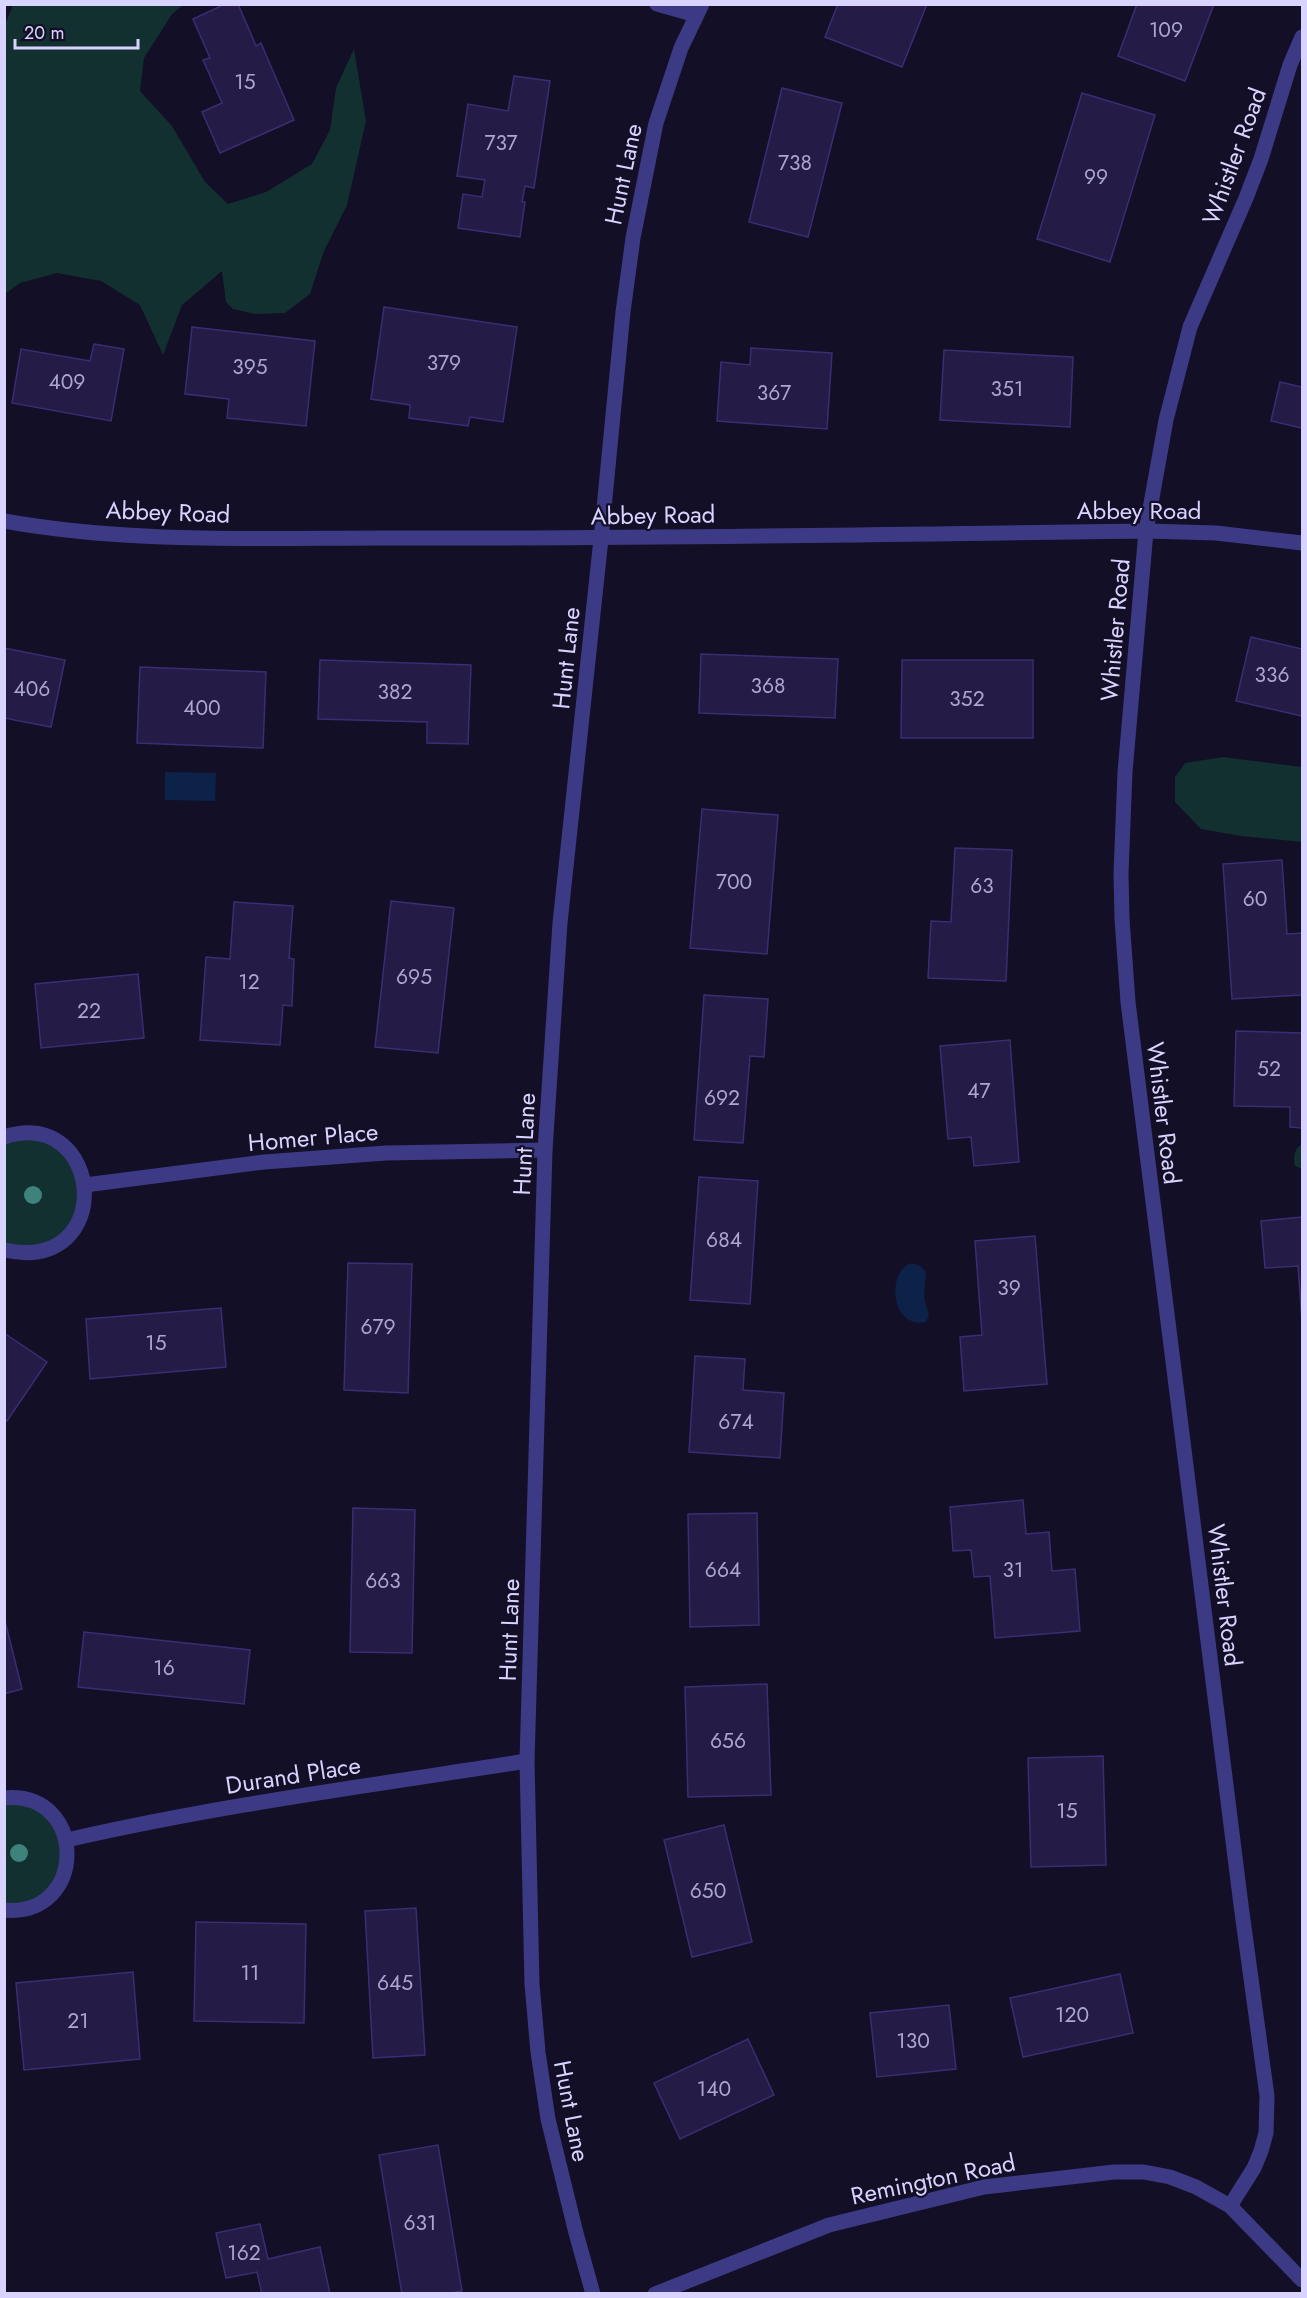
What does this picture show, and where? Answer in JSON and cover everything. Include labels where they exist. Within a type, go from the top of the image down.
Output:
[{"type":"street","points":[[657,4],[699,10]]},
{"type":"street","name":"Hunt Lane","points":[[593,2294],[548,2119],[538,2052],[532,1984],[527,1761],[545,1149],[560,923],[623,312],[633,238],[656,123],[674,66],[699,10]]},
{"type":"street","name":"Whistler Road","points":[[1230,2206],[1254,2168],[1261,2151],[1266,2133],[1267,2096],[1128,1002],[1121,874],[1125,772],[1146,531],[1166,420],[1190,327],[1246,198],[1290,65],[1302,37]]},
{"type":"street","name":"Abbey Road","points":[[4,521],[35,527],[161,537],[601,538],[1146,531],[1216,533],[1302,543]]},
{"type":"street","points":[[4,1137],[16,1134],[36,1134],[54,1140],[69,1151],[80,1167],[86,1185],[85,1206],[78,1225],[63,1241],[45,1251],[25,1255],[4,1250]]},
{"type":"street","name":"Homer Place","points":[[86,1185],[264,1162],[375,1153],[545,1149]]},
{"type":"street","name":"Durand Place","points":[[67,1840],[220,1809],[527,1761]]},
{"type":"street","points":[[4,1798],[15,1797],[33,1801],[48,1810],[60,1824],[67,1840],[68,1860],[63,1879],[52,1895],[35,1906],[16,1912],[4,1910]]},
{"type":"street","name":"Remington Road","points":[[655,2294],[829,2225],[984,2187],[1114,2172],[1144,2172],[1170,2177],[1196,2187],[1230,2206],[1302,2280]]},
{"type":"green space","points":[[13,5],[183,5],[172,14],[144,58],[140,91],[172,126],[205,182],[228,204],[266,192],[312,164],[330,130],[336,88],[354,49],[366,121],[347,205],[324,251],[310,294],[285,313],[255,314],[233,309],[226,302],[222,271],[182,305],[163,355],[140,305],[101,281],[57,273],[20,283],[5,294],[4,27]]},
{"type":"green space","points":[[1223,757],[1302,767],[1302,842],[1241,836],[1201,829],[1175,802],[1175,777],[1185,763]]},
{"type":"green space","points":[[5,1137],[54,1140],[85,1185],[63,1241],[5,1250]]},
{"type":"green space","points":[[1302,1144],[1302,1169],[1295,1166],[1294,1159],[1296,1151]]},
{"type":"green space","points":[[5,1798],[33,1801],[67,1840],[52,1895],[5,1910]]},
{"type":"water","points":[[165,772],[216,773],[215,801],[165,800]]},
{"type":"water","points":[[912,1263],[920,1266],[926,1272],[924,1297],[929,1315],[926,1322],[914,1322],[905,1317],[899,1309],[896,1298],[898,1276]]},
{"type":"building","points":[[225,4],[238,4],[256,46],[261,43],[294,120],[220,153],[202,112],[222,103],[203,60],[210,58],[193,19]]},
{"type":"building","points":[[838,4],[927,4],[902,67],[825,37]]},
{"type":"building","points":[[1137,4],[1214,4],[1185,81],[1118,56]]},
{"type":"building","points":[[514,76],[550,81],[534,188],[525,186],[520,237],[458,228],[463,194],[482,197],[485,180],[457,176],[468,104],[508,111]]},
{"type":"building","points":[[782,88],[842,103],[808,237],[749,222]]},
{"type":"building","points":[[1082,93],[1155,115],[1110,262],[1037,239]]},
{"type":"building","points":[[384,307],[517,327],[503,422],[470,417],[468,426],[409,418],[410,405],[371,399]]},
{"type":"building","points":[[192,327],[315,341],[306,426],[227,418],[229,399],[185,394]]},
{"type":"building","points":[[94,344],[124,349],[111,421],[12,403],[21,349],[90,361]]},
{"type":"building","points":[[751,348],[832,353],[827,429],[717,421],[721,362],[750,365]]},
{"type":"building","points":[[944,350],[1073,357],[1070,427],[940,420]]},
{"type":"building","points":[[1280,382],[1302,387],[1302,428],[1271,421]]},
{"type":"building","points":[[1251,637],[1302,649],[1302,716],[1236,701]]},
{"type":"building","points":[[4,648],[65,660],[51,727],[4,718]]},
{"type":"building","points":[[701,654],[838,659],[835,718],[699,713]]},
{"type":"building","points":[[320,660],[471,665],[468,744],[427,743],[427,722],[318,719]]},
{"type":"building","points":[[902,660],[1033,660],[1033,738],[901,738]]},
{"type":"building","points":[[140,667],[266,672],[263,748],[137,743]]},
{"type":"building","points":[[702,809],[778,815],[767,954],[690,948]]},
{"type":"building","points":[[955,848],[1012,850],[1006,981],[928,978],[931,921],[951,922]]},
{"type":"building","points":[[1282,860],[1287,934],[1302,933],[1302,995],[1232,999],[1223,864]]},
{"type":"building","points":[[391,901],[454,908],[438,1053],[375,1047]]},
{"type":"building","points":[[234,902],[293,906],[289,958],[294,959],[292,1006],[283,1005],[280,1045],[200,1040],[206,957],[230,959]]},
{"type":"building","points":[[138,974],[144,1038],[41,1048],[35,984]]},
{"type":"building","points":[[704,995],[768,999],[764,1057],[750,1056],[743,1143],[694,1140]]},
{"type":"building","points":[[1236,1031],[1302,1033],[1302,1128],[1290,1127],[1290,1107],[1234,1106]]},
{"type":"building","points":[[1010,1040],[1019,1162],[974,1166],[971,1137],[948,1139],[940,1046]]},
{"type":"building","points":[[699,1177],[758,1181],[750,1304],[690,1300]]},
{"type":"building","points":[[1302,1217],[1302,1321],[1298,1266],[1265,1268],[1261,1221]]},
{"type":"building","points":[[1035,1236],[1047,1384],[964,1391],[960,1337],[982,1335],[975,1241]]},
{"type":"building","points":[[348,1263],[412,1264],[408,1393],[344,1390]]},
{"type":"building","points":[[221,1308],[226,1367],[90,1379],[86,1319]]},
{"type":"building","points":[[4,1333],[47,1362],[7,1421],[4,1419]]},
{"type":"building","points":[[695,1356],[745,1359],[743,1390],[784,1393],[780,1458],[689,1452]]},
{"type":"building","points":[[1023,1500],[1026,1534],[1049,1532],[1052,1571],[1075,1569],[1080,1631],[995,1638],[990,1576],[974,1577],[971,1550],[953,1551],[950,1507]]},
{"type":"building","points":[[353,1508],[415,1510],[412,1653],[350,1652]]},
{"type":"building","points":[[757,1513],[759,1625],[690,1627],[688,1514]]},
{"type":"building","points":[[4,1617],[22,1689],[4,1694]]},
{"type":"building","points":[[84,1632],[250,1650],[244,1704],[78,1687]]},
{"type":"building","points":[[767,1684],[771,1795],[688,1797],[685,1687]]},
{"type":"building","points":[[1103,1756],[1106,1865],[1031,1867],[1028,1758]]},
{"type":"building","points":[[724,1825],[752,1942],[692,1957],[664,1840]]},
{"type":"building","points":[[416,1908],[425,2055],[373,2058],[365,1911]]},
{"type":"building","points":[[196,1922],[306,1924],[304,2023],[194,2021]]},
{"type":"building","points":[[133,1972],[140,2059],[24,2070],[16,1983]]},
{"type":"building","points":[[1120,1974],[1133,2033],[1023,2057],[1010,1998]]},
{"type":"building","points":[[949,2005],[956,2069],[877,2077],[870,2013]]},
{"type":"building","points":[[748,2039],[774,2095],[680,2139],[654,2083]]},
{"type":"building","points":[[438,2145],[462,2291],[445,2294],[402,2294],[379,2155]]},
{"type":"building","points":[[260,2224],[268,2259],[320,2247],[330,2294],[262,2294],[257,2272],[226,2278],[216,2233]]}]
